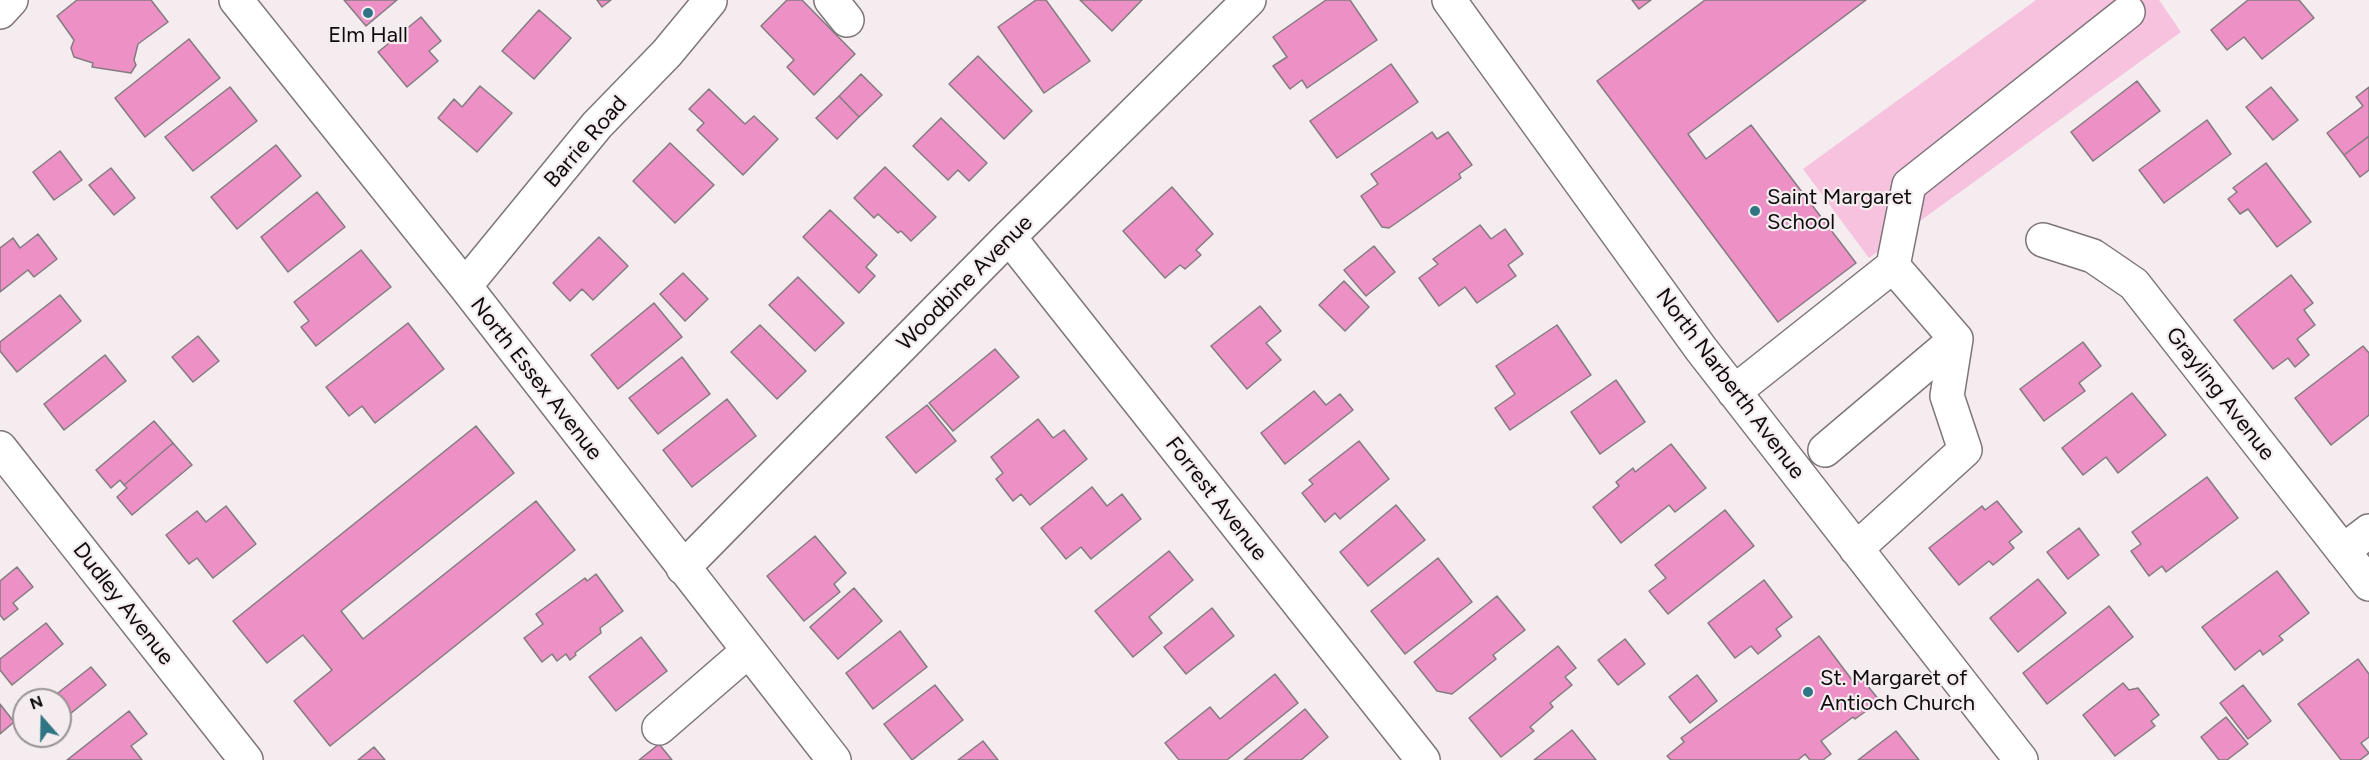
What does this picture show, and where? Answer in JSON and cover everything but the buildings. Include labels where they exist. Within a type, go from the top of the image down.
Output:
[{"type":"street","points":[[0,12],[11,0]]},
{"type":"street","name":"North Essex Avenue","points":[[236,0],[465,286],[834,760]]},
{"type":"street","name":"Woodbine Avenue","points":[[683,568],[1009,237],[1249,0]]},
{"type":"street","name":"North Narberth Avenue","points":[[1449,0],[1701,349],[2021,760]]},
{"type":"street","name":"Barrie Road","points":[[465,286],[597,125],[667,53],[710,1]]},
{"type":"street","points":[[1734,392],[1893,266],[1909,185],[2128,12]]},
{"type":"street","name":"Forrest Avenue","points":[[1009,237],[1423,760]]},
{"type":"street","name":"Grayling Avenue","points":[[2043,240],[2093,256],[2134,284],[2369,584]]},
{"type":"street","points":[[1856,549],[1965,450],[1947,396],[1956,339],[1893,266]]},
{"type":"street","points":[[1825,450],[1956,339]]},
{"type":"street","name":"Dudley Avenue","points":[[0,448],[246,760]]},
{"type":"street","points":[[2343,551],[2369,531]]},
{"type":"street","points":[[659,728],[748,651]]},
{"type":"shaded area","points":[[2036,0],[2159,0],[2181,32],[1869,258],[1803,169]]},
{"type":"place","name":"Elm Hall","points":[[368,13]]},
{"type":"place","name":"Saint Margaret School","points":[[1755,211]]},
{"type":"place","name":"St. Margaret of Antioch Church","points":[[1808,692]]}]
